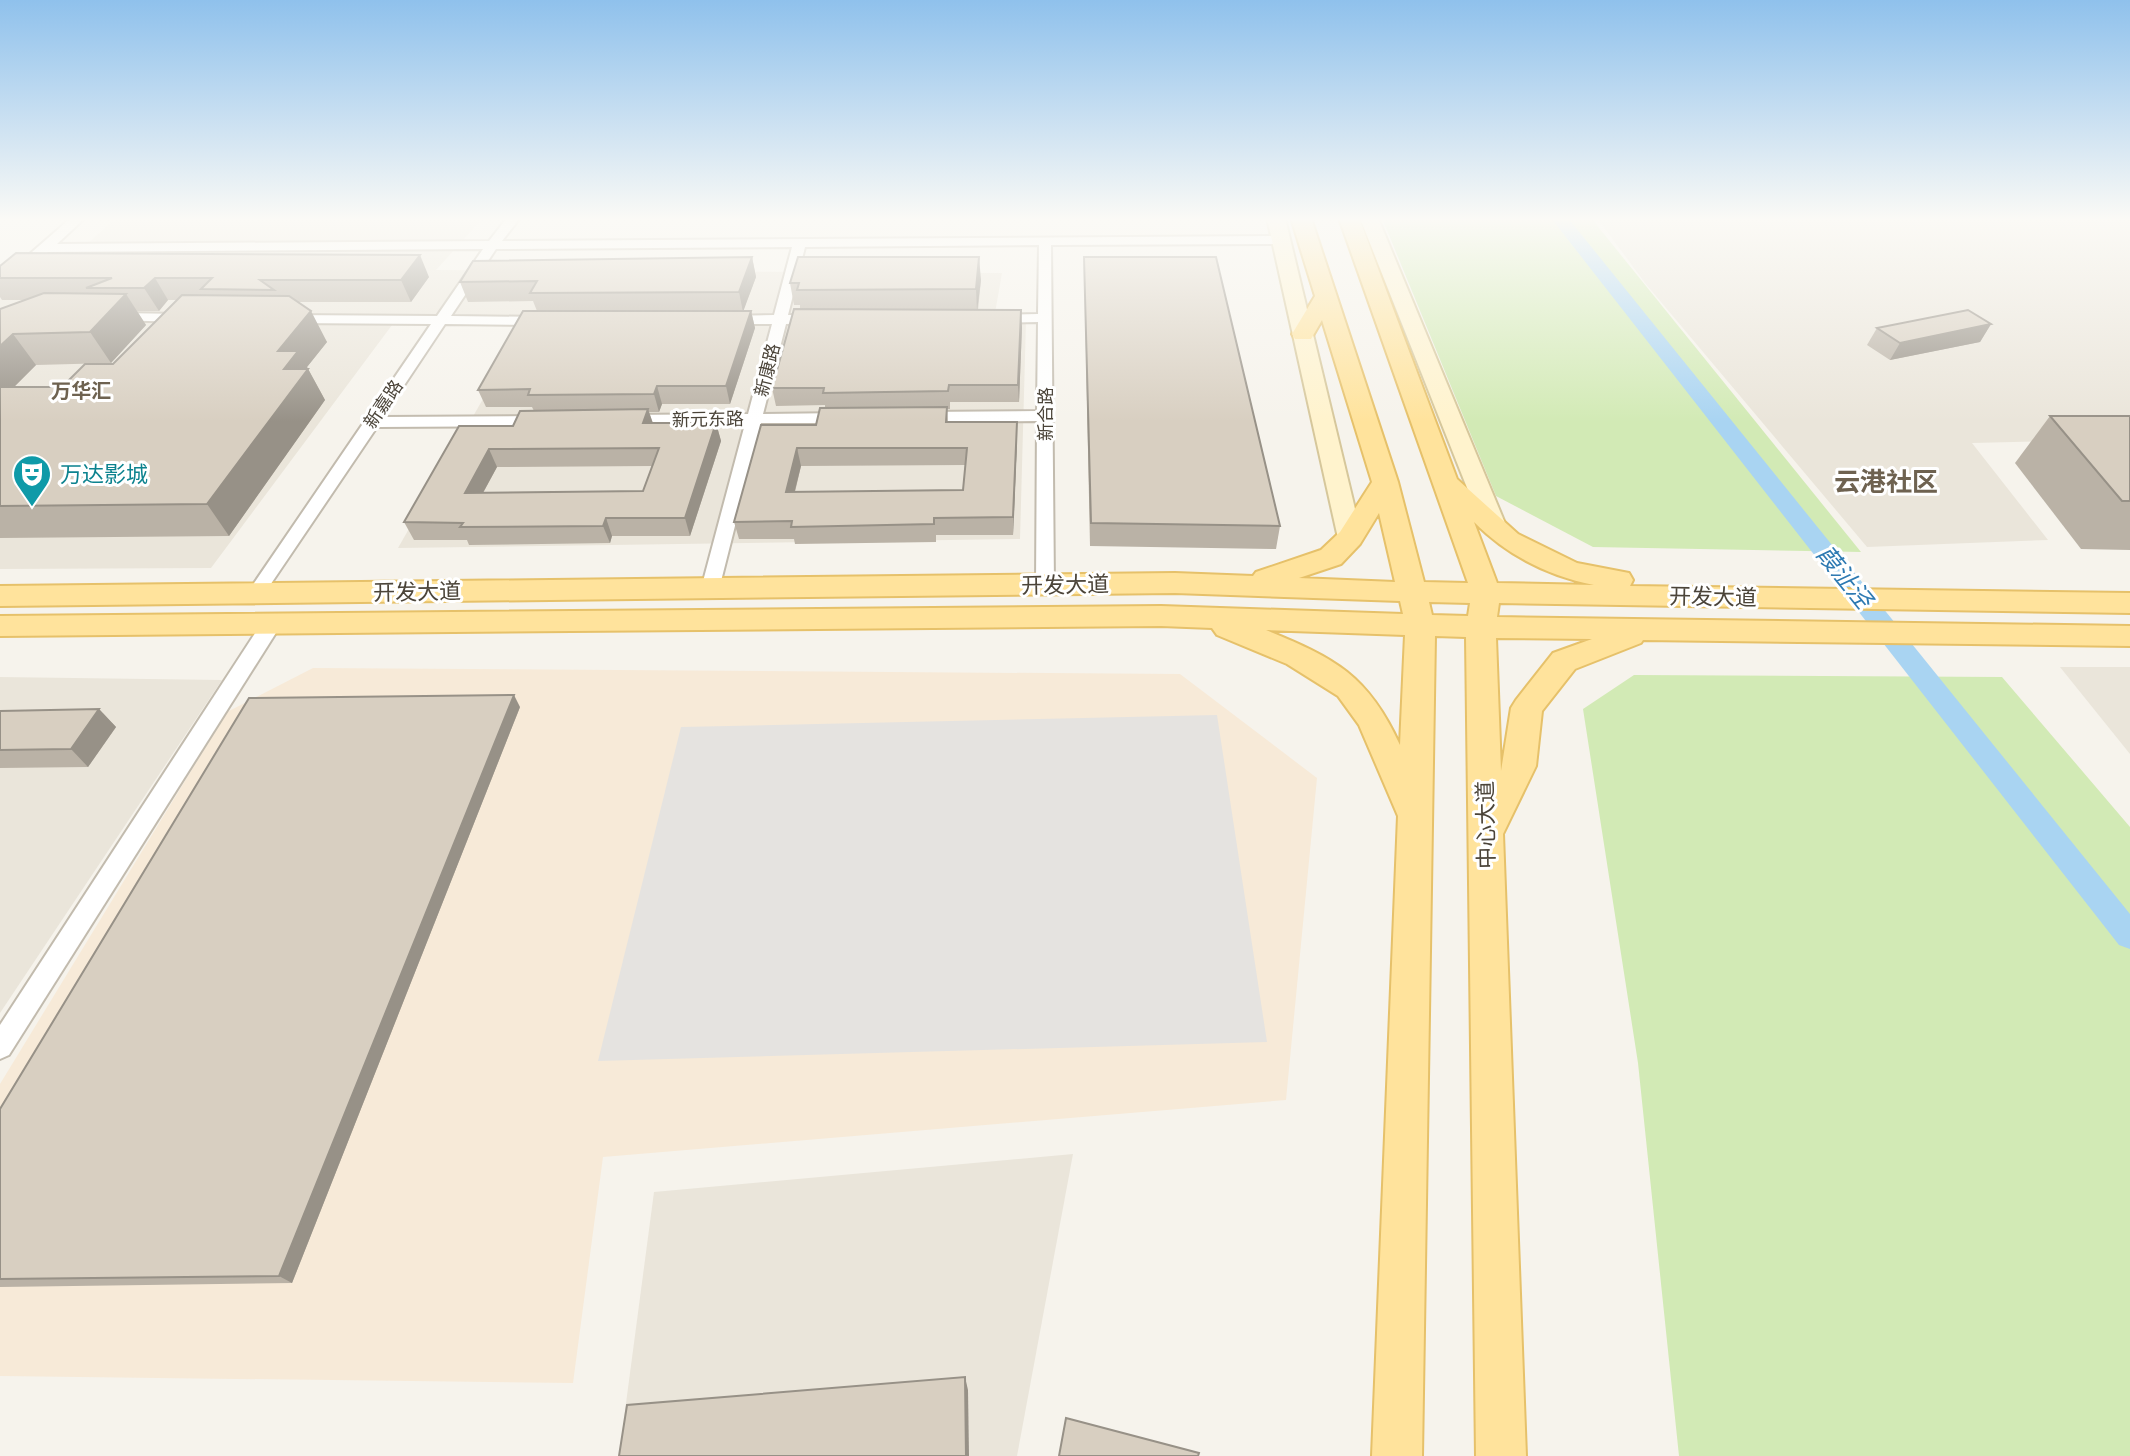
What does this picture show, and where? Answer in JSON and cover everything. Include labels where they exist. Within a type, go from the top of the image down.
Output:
[{"type":"main road","points":[[1298,286],[1303,334],[1350,538]]},
{"type":"main road","points":[[1321,286],[1385,482],[1417,609],[1415,823],[1397,1456]]},
{"type":"main road","name":"中心大道","points":[[1373,286],[1486,593],[1481,627],[1501,1456]]},
{"type":"main road","points":[[1396,286],[1495,528]]},
{"type":"main road","points":[[1303,334],[1326,295]]},
{"type":"main road","points":[[1382,310],[1417,337]]},
{"type":"main road","points":[[1443,476],[1508,540],[1570,571],[1733,597]]},
{"type":"main road","points":[[1175,583],[1259,581],[1331,557],[1350,538],[1385,482]]},
{"type":"main road","name":"开发大道","points":[[0,596],[1175,583],[1417,609],[1481,627],[2130,636]]},
{"type":"main road","name":"开发大道","points":[[0,626],[1161,616],[1417,609],[1486,593],[2130,603]]},
{"type":"main road","points":[[1161,616],[1245,632],[1293,653],[1357,695],[1389,754],[1415,823]]},
{"type":"main road","points":[[1486,834],[1520,766],[1527,708],[1564,661],[1612,641],[1655,629]]},
{"type":"street","name":"新嘉路","points":[[256,593],[463,286]]},
{"type":"street","name":"新康路","points":[[710,589],[789,286]]},
{"type":"street","name":"新合路","points":[[1045,286],[1045,586]]},
{"type":"street","points":[[94,317],[204,318]]},
{"type":"street","points":[[983,319],[1045,318]]},
{"type":"street","points":[[267,319],[563,321]]},
{"type":"street","points":[[702,320],[827,319]]},
{"type":"street","points":[[907,417],[1045,416]]},
{"type":"street","name":"新元东路","points":[[611,420],[861,418]]},
{"type":"street","points":[[371,422],[563,421]]},
{"type":"street","points":[[0,1047],[272,623]]},
{"type":"shaded area","points":[[0,286],[1000,286],[995,313],[398,317],[211,568],[0,569]]},
{"type":"shaded area","points":[[1647,286],[2130,286],[2130,439],[1972,443],[2048,540],[1867,547]]},
{"type":"shaded area","points":[[1026,321],[1020,539],[398,548],[524,327]]},
{"type":"shaded area","points":[[2060,667],[2130,667],[2130,754]]},
{"type":"shaded area","points":[[313,668],[1180,674],[1317,778],[1286,1100],[603,1157],[573,1383],[0,1376],[0,1084],[227,712]]},
{"type":"shaded area","points":[[0,677],[222,680],[0,1013]]},
{"type":"shaded area","points":[[1217,715],[1267,1042],[598,1061],[681,727]]},
{"type":"shaded area","points":[[1073,1154],[1017,1456],[619,1456],[654,1192]]},
{"type":"green space","points":[[1410,286],[1646,286],[1861,552],[1593,547],[1496,496]]},
{"type":"green space","points":[[1634,675],[2002,677],[2130,827],[2130,1456],[1679,1456],[1638,1063],[1583,709]]},
{"type":"building","points":[[91,286],[146,286],[144,288],[86,288]]},
{"type":"building","points":[[204,286],[268,286],[274,290],[201,289]]},
{"type":"building","points":[[534,286],[741,286],[739,292],[530,293]]},
{"type":"building","points":[[798,286],[976,286],[976,289],[797,290]]},
{"type":"building","points":[[1085,286],[1223,286],[1280,526],[1091,523]]},
{"type":"building","points":[[44,293],[126,294],[90,332],[13,334],[0,346],[0,309]]},
{"type":"building","points":[[182,295],[289,296],[311,311],[278,351],[298,351],[284,369],[308,369],[207,504],[0,506],[0,387],[62,387],[85,364],[113,364]]},
{"type":"building","points":[[794,309],[1021,310],[1018,385],[949,385],[948,391],[823,393],[824,388],[772,388]]},
{"type":"building","points":[[1968,310],[1991,324],[1900,343],[1877,328]]},
{"type":"building","points":[[523,311],[751,311],[726,386],[657,386],[654,394],[528,395],[530,389],[478,390]]},
{"type":"building","points":[[947,407],[946,422],[1017,422],[1013,517],[934,518],[934,524],[791,527],[792,521],[734,522],[761,425],[816,425],[820,408]],"holes":[[[797,448],[967,448],[963,490],[786,492]]]},
{"type":"building","points":[[648,409],[643,423],[716,423],[685,518],[606,518],[603,526],[460,527],[463,523],[404,522],[459,426],[513,426],[520,411]],"holes":[[[659,448],[643,491],[465,493],[489,449]]]},
{"type":"building","points":[[2050,416],[2130,416],[2130,501],[2122,501]]},
{"type":"building","points":[[514,695],[279,1276],[0,1279],[0,1109],[249,698]]},
{"type":"building","points":[[99,709],[71,749],[0,750],[0,711]]},
{"type":"building","points":[[965,1377],[966,1456],[619,1456],[627,1405]]},
{"type":"building","points":[[1066,1418],[1199,1453],[1198,1456],[1059,1456]]},
{"type":"waterway","name":"葭沚泾","points":[[1613,286],[2130,936]]},
{"type":"place","name":"万达影城","points":[[32,508]]},
{"type":"district","name":"万华汇","points":[[81,391]]},
{"type":"district","name":"云港社区","points":[[1886,482]]}]
